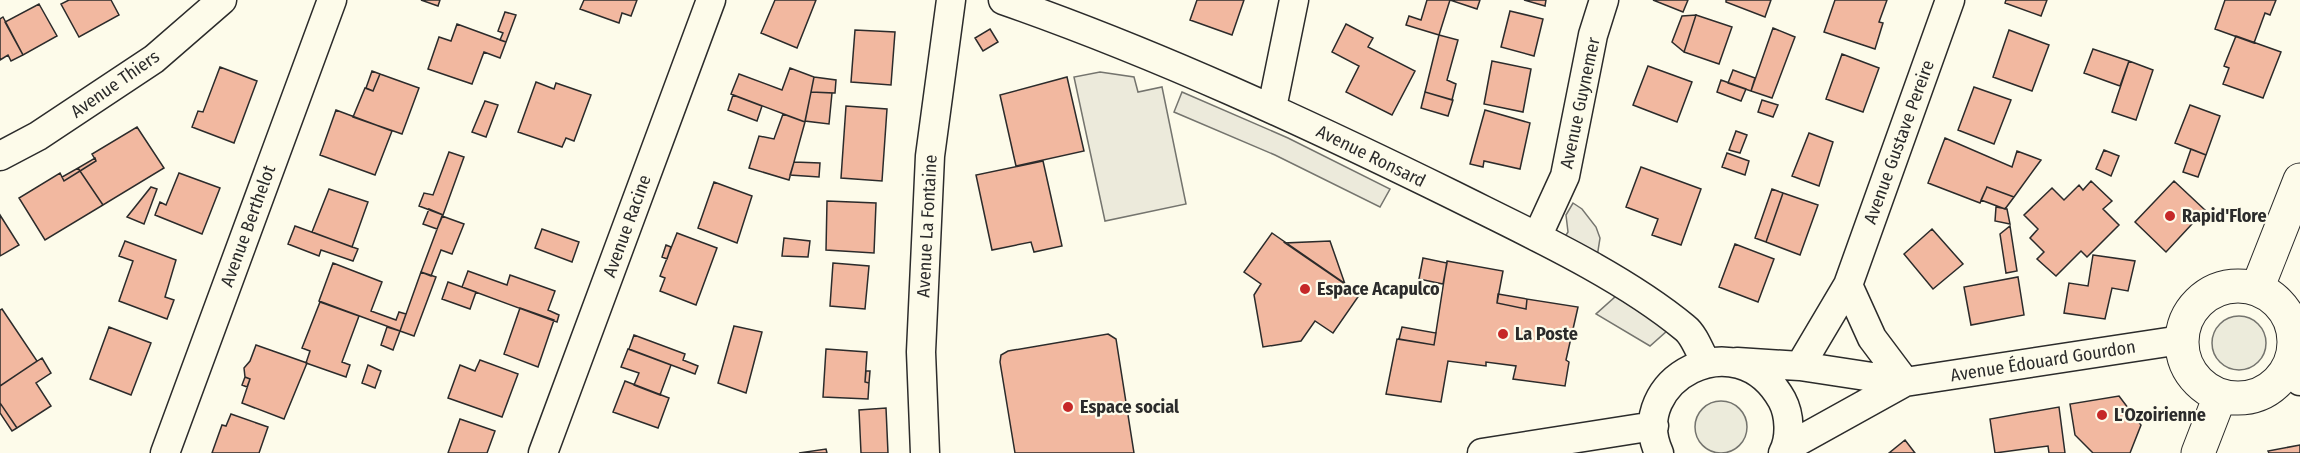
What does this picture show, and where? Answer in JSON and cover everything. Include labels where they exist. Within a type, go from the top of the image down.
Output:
[{"type":"street","name":"Avenue Thiers","points":[[0,156],[38,136],[154,59],[222,0]]},
{"type":"street","name":"Avenue Berthelot","points":[[165,453],[332,0]]},
{"type":"street","name":"Avenue Racine","points":[[543,453],[711,0]]},
{"type":"street","name":"Avenue La Fontaine","points":[[925,453],[921,351],[930,156],[951,0]]},
{"type":"street","name":"Avenue Ronsard","points":[[1003,0],[1110,38],[1272,108],[1536,237],[1625,288],[1687,329],[1706,363]]},
{"type":"street","points":[[1272,108],[1294,0]]},
{"type":"street","name":"Avenue Guynemer","points":[[1536,237],[1565,176],[1593,35],[1604,0]]},
{"type":"street","name":"Avenue Gustave Pereire","points":[[1800,366],[1848,285],[1950,0]]},
{"type":"street","points":[[2257,289],[2300,180]]},
{"type":"street","points":[[1848,285],[1872,338],[1905,382]]},
{"type":"street","points":[[2241,286],[2257,289],[2271,296],[2283,307],[2291,322],[2294,338],[2294,375],[2258,394],[2235,398],[2220,396],[2196,380],[2183,354],[2181,340],[2189,314],[2210,293],[2241,286]]},
{"type":"street","name":"Avenue Édouard Gourdon","points":[[1706,363],[1800,366],[1905,382],[2181,340]]},
{"type":"street","points":[[1482,453],[1657,440],[1658,404],[1669,385],[1686,371],[1706,363]]},
{"type":"street","points":[[1737,363],[1757,370],[1774,385],[1785,405],[1789,426],[1784,450]]},
{"type":"street","name":"Avenue Édouard Gourdon","points":[[1784,450],[1905,382]]},
{"type":"street","points":[[2198,453],[2220,396]]},
{"type":"shaded area","points":[[1100,72],[1134,77],[1138,92],[1162,87],[1186,204],[1105,221],[1074,77]]},
{"type":"shaded area","points":[[1182,92],[1288,138],[1390,189],[1380,207],[1275,155],[1174,112]]},
{"type":"shaded area","points":[[1573,203],[1582,209],[1596,227],[1600,238],[1595,270],[1557,249],[1568,232],[1566,215]]},
{"type":"shaded area","points":[[1625,288],[1677,322],[1650,346],[1596,314]]},
{"type":"shaded area","points":[[2234,316],[2244,316],[2254,320],[2262,328],[2266,343],[2262,358],[2254,366],[2244,370],[2234,370],[2224,366],[2216,358],[2212,348],[2212,338],[2216,328],[2224,320]]},
{"type":"shaded area","points":[[1716,401],[1726,401],[1736,405],[1743,412],[1747,427],[1743,442],[1736,449],[1726,453],[1716,453],[1706,449],[1699,442],[1695,432],[1695,422],[1699,412],[1706,405]]},
{"type":"building","points":[[69,0],[111,0],[119,15],[79,37],[61,4]]},
{"type":"building","points":[[421,0],[440,0],[438,6]]},
{"type":"building","points":[[584,0],[637,0],[631,16],[622,13],[619,23],[580,9]]},
{"type":"building","points":[[775,0],[816,0],[797,48],[761,33]]},
{"type":"building","points":[[1197,0],[1244,0],[1232,35],[1190,20]]},
{"type":"building","points":[[1427,0],[1450,0],[1439,35],[1406,25],[1409,16],[1421,20]]},
{"type":"building","points":[[1450,0],[1480,0],[1477,9]]},
{"type":"building","points":[[1524,0],[1546,0],[1545,6]]},
{"type":"building","points":[[1653,0],[1688,0],[1683,12]]},
{"type":"building","points":[[1726,0],[1771,0],[1765,17],[1726,2]]},
{"type":"building","points":[[1835,0],[1887,0],[1879,22],[1883,23],[1875,49],[1824,32]]},
{"type":"building","points":[[2006,0],[2047,0],[2041,16],[2005,3]]},
{"type":"building","points":[[2225,0],[2276,0],[2270,15],[2265,13],[2254,43],[2215,29]]},
{"type":"building","points":[[39,4],[57,36],[23,55],[5,22]]},
{"type":"building","points":[[1510,11],[1543,19],[1534,56],[1501,47]]},
{"type":"building","points":[[505,12],[516,15],[506,42],[500,40],[503,33],[498,31]]},
{"type":"building","points":[[1696,15],[1732,27],[1719,64],[1684,52]]},
{"type":"building","points":[[1696,15],[1684,52],[1672,42],[1682,16]]},
{"type":"building","points":[[3,17],[23,55],[11,61],[8,55],[0,60],[0,19]]},
{"type":"building","points":[[457,24],[506,42],[500,58],[484,52],[472,84],[428,69],[439,37],[451,41]]},
{"type":"building","points":[[1346,24],[1373,38],[1368,47],[1415,71],[1392,115],[1346,92],[1359,66],[1332,52]]},
{"type":"building","points":[[1773,28],[1795,37],[1772,98],[1751,91]]},
{"type":"building","points":[[990,29],[998,42],[983,51],[975,38]]},
{"type":"building","points":[[855,30],[895,32],[891,85],[851,82]]},
{"type":"building","points":[[2009,30],[2049,45],[2032,91],[1993,77]]},
{"type":"building","points":[[1439,35],[1458,40],[1447,80],[1456,84],[1452,100],[1425,92]]},
{"type":"building","points":[[2236,36],[2281,52],[2263,98],[2223,84],[2229,68],[2224,66]]},
{"type":"building","points":[[2093,49],[2129,61],[2120,86],[2084,73]]},
{"type":"building","points":[[1842,54],[1879,68],[1863,112],[1826,99]]},
{"type":"building","points":[[1492,61],[1531,69],[1523,112],[1484,104]]},
{"type":"building","points":[[2129,61],[2153,70],[2136,120],[2112,112]]},
{"type":"building","points":[[1648,66],[1692,82],[1677,122],[1633,105]]},
{"type":"building","points":[[220,67],[257,81],[234,143],[192,127],[198,111],[203,112]]},
{"type":"building","points":[[790,68],[814,77],[805,122],[731,94],[739,74],[782,90]]},
{"type":"building","points":[[1733,70],[1755,78],[1751,91],[1728,83]]},
{"type":"building","points":[[372,71],[380,74],[373,91],[366,88]]},
{"type":"building","points":[[380,74],[419,88],[402,134],[353,117],[365,88],[373,91]]},
{"type":"building","points":[[814,77],[836,80],[835,93],[811,92]]},
{"type":"building","points":[[1067,77],[1084,151],[1016,166],[1000,95]]},
{"type":"building","points":[[1721,80],[1746,89],[1741,101],[1717,92]]},
{"type":"building","points":[[536,82],[554,89],[556,83],[591,95],[574,141],[566,138],[562,147],[518,132]]},
{"type":"building","points":[[1974,87],[2011,100],[1994,144],[1958,130]]},
{"type":"building","points":[[811,92],[832,93],[829,124],[805,121]]},
{"type":"building","points":[[1425,92],[1453,100],[1448,116],[1421,108]]},
{"type":"building","points":[[733,95],[762,106],[757,121],[728,110]]},
{"type":"building","points":[[1762,100],[1778,105],[1773,117],[1758,112]]},
{"type":"building","points":[[485,101],[498,105],[486,137],[472,132]]},
{"type":"building","points":[[2190,105],[2220,116],[2206,155],[2175,143]]},
{"type":"building","points":[[846,106],[887,109],[882,181],[841,178]]},
{"type":"building","points":[[336,110],[392,131],[375,175],[320,155]]},
{"type":"building","points":[[1485,110],[1530,123],[1520,169],[1484,161],[1483,167],[1470,164]]},
{"type":"building","points":[[783,114],[805,122],[789,180],[749,168],[759,136],[774,139]]},
{"type":"building","points":[[137,127],[164,168],[103,205],[80,171],[96,161],[92,154]]},
{"type":"building","points":[[1736,131],[1747,135],[1740,153],[1729,150]]},
{"type":"building","points":[[1809,133],[1833,142],[1819,186],[1792,176]]},
{"type":"building","points":[[1945,138],[2012,167],[2017,151],[2041,160],[2014,197],[1987,187],[1980,203],[1928,183]]},
{"type":"building","points":[[2191,149],[2206,155],[2198,177],[2183,172]]},
{"type":"building","points":[[2104,150],[2119,156],[2111,176],[2096,169]]},
{"type":"building","points":[[449,152],[464,157],[443,215],[419,206],[424,193],[433,195]]},
{"type":"building","points":[[1727,153],[1749,161],[1745,175],[1722,167]]},
{"type":"building","points":[[95,158],[96,161],[80,171],[78,168]]},
{"type":"building","points":[[1043,161],[1062,246],[1034,252],[1031,242],[992,250],[976,175]]},
{"type":"building","points":[[794,162],[820,163],[819,177],[790,175]]},
{"type":"building","points":[[1641,167],[1701,189],[1681,245],[1652,235],[1658,219],[1626,207]]},
{"type":"building","points":[[78,168],[80,171],[64,181],[62,177]]},
{"type":"building","points":[[80,171],[103,205],[45,240],[19,198],[60,173],[64,181]]},
{"type":"building","points":[[179,173],[220,188],[202,234],[155,215],[160,202],[166,205]]},
{"type":"building","points":[[2091,181],[2112,201],[2103,209],[2119,225],[2087,257],[2081,251],[2056,276],[2037,259],[2044,252],[2030,238],[2038,229],[2024,215],[2052,188],[2064,200],[2079,185],[2083,190]]},
{"type":"building","name":"Rapid'Flore","points":[[2174,181],[2205,210],[2166,252],[2135,222]]},
{"type":"building","points":[[714,182],[752,196],[737,243],[698,228]]},
{"type":"building","points":[[151,187],[157,189],[144,224],[127,217]]},
{"type":"building","points":[[1987,187],[2014,197],[2005,209],[1981,200]]},
{"type":"building","points":[[329,189],[368,202],[352,247],[312,232]]},
{"type":"building","points":[[1772,189],[1783,193],[1766,242],[1755,238]]},
{"type":"building","points":[[1783,193],[1818,205],[1800,255],[1766,242]]},
{"type":"building","points":[[827,201],[876,203],[874,253],[826,250]]},
{"type":"building","points":[[1996,207],[2007,209],[2010,224],[1995,221]]},
{"type":"building","points":[[429,209],[443,215],[437,229],[423,224]]},
{"type":"building","points":[[0,215],[19,245],[0,256]]},
{"type":"building","points":[[442,216],[464,224],[452,254],[441,250],[431,276],[421,272]]},
{"type":"building","points":[[295,226],[358,249],[353,261],[321,250],[319,256],[288,244]]},
{"type":"building","points":[[2010,226],[2017,271],[2006,273],[2000,234]]},
{"type":"building","points":[[542,229],[579,242],[572,262],[535,248]]},
{"type":"building","points":[[1932,229],[1963,264],[1933,289],[1904,254]]},
{"type":"building","points":[[677,233],[717,248],[696,305],[660,291],[665,278],[660,276]]},
{"type":"building","name":"Espace Acapulco","points":[[1272,233],[1360,294],[1333,333],[1315,321],[1301,341],[1263,347],[1254,295],[1261,284],[1244,272]]},
{"type":"building","points":[[784,238],[810,241],[808,257],[782,256]]},
{"type":"building","points":[[125,241],[176,260],[165,297],[174,300],[167,319],[119,301],[133,261],[119,256]]},
{"type":"building","points":[[1330,241],[1345,284],[1285,243]]},
{"type":"building","points":[[1735,244],[1774,259],[1758,302],[1719,287]]},
{"type":"building","points":[[666,245],[671,247],[667,259],[662,257]]},
{"type":"building","points":[[2093,255],[2135,261],[2128,291],[2112,288],[2105,319],[2064,313],[2069,283],[2088,286]]},
{"type":"building","points":[[1423,258],[1447,263],[1443,284],[1419,279]]},
{"type":"building","name":"La Poste","points":[[1447,261],[1503,271],[1497,303],[1526,309],[1527,299],[1578,307],[1566,360],[1569,362],[1565,386],[1513,379],[1516,366],[1486,362],[1486,366],[1448,361],[1441,402],[1386,394],[1397,339],[1434,345]]},
{"type":"building","points":[[333,263],[382,282],[371,311],[396,320],[399,312],[406,314],[400,331],[319,301]]},
{"type":"building","points":[[833,263],[869,266],[865,309],[830,306]]},
{"type":"building","points":[[468,271],[507,285],[510,275],[555,291],[548,310],[559,315],[557,322],[462,287]]},
{"type":"building","points":[[421,272],[436,277],[414,336],[400,331]]},
{"type":"building","points":[[2018,277],[2024,315],[1971,325],[1964,287]]},
{"type":"building","points":[[448,282],[476,292],[470,309],[442,299]]},
{"type":"building","points":[[1498,294],[1527,299],[1526,309],[1497,303]]},
{"type":"building","points":[[320,302],[359,316],[342,362],[350,365],[346,377],[306,363],[310,351],[302,348]]},
{"type":"building","points":[[520,308],[554,320],[538,367],[504,354]]},
{"type":"building","points":[[2,309],[37,361],[0,386],[0,310]]},
{"type":"building","points":[[734,326],[762,332],[746,393],[718,383]]},
{"type":"building","points":[[109,327],[151,343],[131,395],[90,379]]},
{"type":"building","points":[[387,327],[400,331],[393,350],[381,345]]},
{"type":"building","points":[[1402,327],[1436,333],[1434,345],[1399,339]]},
{"type":"building","name":"Espace social","points":[[1108,334],[1116,339],[1134,453],[1015,453],[1000,362],[1001,355],[1008,351]]},
{"type":"building","points":[[634,335],[685,354],[683,360],[698,366],[695,374],[629,349]]},
{"type":"building","points":[[256,345],[307,363],[284,419],[242,403],[250,379],[245,377],[244,368],[250,361]]},
{"type":"building","points":[[628,349],[671,365],[660,395],[634,385],[639,373],[621,367]]},
{"type":"building","points":[[826,349],[867,352],[865,382],[869,383],[868,399],[823,397]]},
{"type":"building","points":[[42,358],[51,373],[36,383],[51,406],[17,428],[0,403],[0,386]]},
{"type":"building","points":[[480,360],[518,374],[502,417],[448,398],[460,365],[475,371]]},
{"type":"building","points":[[368,365],[381,371],[375,388],[362,383]]},
{"type":"building","points":[[866,371],[870,371],[869,383],[865,382]]},
{"type":"building","points":[[245,377],[250,379],[247,387],[242,385]]},
{"type":"building","points":[[625,381],[669,398],[658,428],[613,412]]},
{"type":"building","name":"L'Ozoirienne","points":[[2119,396],[2141,425],[2130,453],[2093,453],[2075,435],[2070,404]]},
{"type":"building","points":[[0,403],[17,428],[12,431],[0,413]]},
{"type":"building","points":[[2059,407],[2065,453],[2049,453],[2048,446],[1995,453],[1990,419]]},
{"type":"building","points":[[886,408],[888,453],[861,453],[859,410]]},
{"type":"building","points":[[231,414],[268,427],[259,453],[212,453],[222,425],[226,426]]},
{"type":"building","points":[[460,419],[495,431],[487,453],[448,453]]},
{"type":"building","points":[[1905,440],[1915,453],[1889,453]]},
{"type":"building","points":[[2300,445],[2300,453],[2269,453],[2268,451]]},
{"type":"building","points":[[826,449],[827,453],[799,453]]},
{"type":"place","name":"Rapid'Flore","points":[[2170,216]]},
{"type":"place","name":"Espace Acapulco","points":[[1305,289]]},
{"type":"place","name":"La Poste","points":[[1503,334]]},
{"type":"place","name":"Espace social","points":[[1068,407]]},
{"type":"place","name":"L'Ozoirienne","points":[[2102,415]]}]
